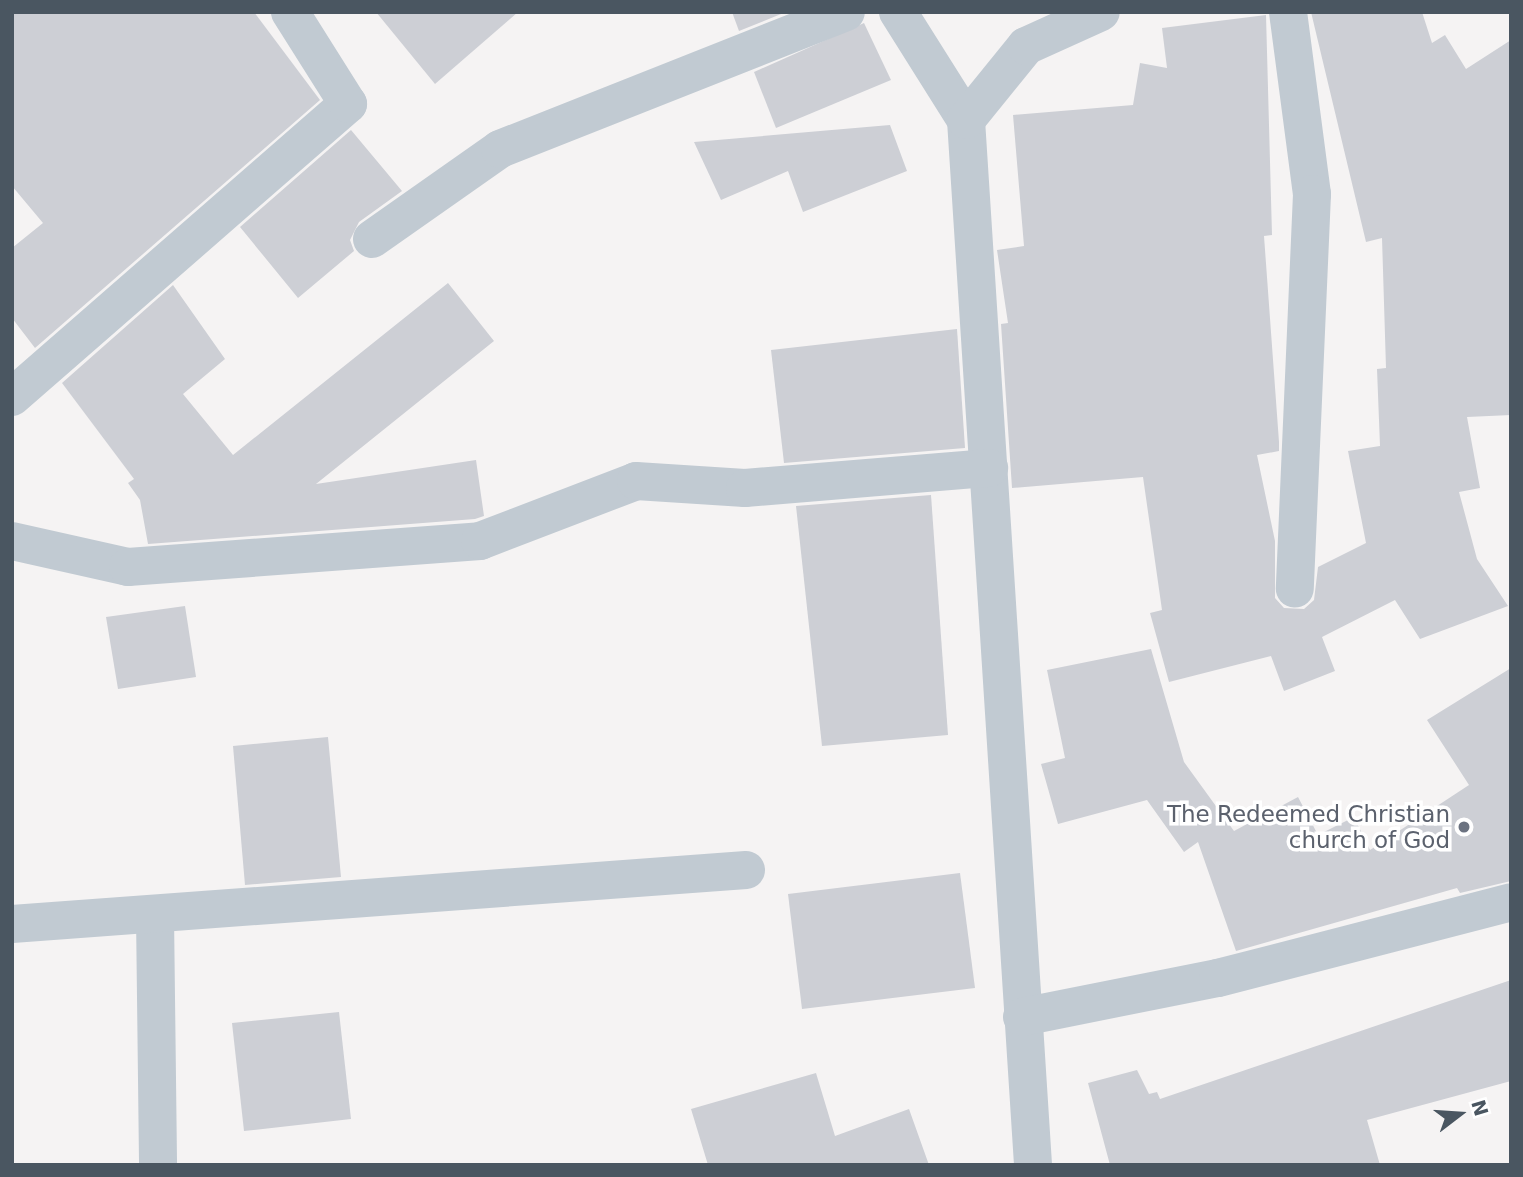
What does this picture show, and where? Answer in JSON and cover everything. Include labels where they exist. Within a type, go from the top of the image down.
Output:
[{"type":"street","points":[[12,397],[348,104],[290,12]]},
{"type":"street","points":[[372,239],[500,149],[846,12]]},
{"type":"street","points":[[898,12],[967,121],[1022,1017],[1023,1161]]},
{"type":"street","points":[[967,121],[1026,46],[1101,12]]},
{"type":"street","points":[[1288,12],[1312,194],[1295,589]]},
{"type":"street","points":[[12,541],[128,568],[480,541],[636,481],[745,488],[989,468]]},
{"type":"street","points":[[12,924],[746,870]]},
{"type":"street","points":[[1022,1017],[1218,978],[1511,902]]},
{"type":"street","points":[[155,915],[158,1165]]},
{"type":"building","points":[[12,12],[254,12],[320,100],[35,348],[12,318],[12,248],[43,223],[12,186]]},
{"type":"building","points":[[376,12],[518,12],[435,84]]},
{"type":"building","points":[[732,12],[786,12],[739,31]]},
{"type":"building","points":[[1311,12],[1422,12],[1432,43],[1445,35],[1466,69],[1511,40],[1511,415],[1467,417],[1480,488],[1459,492],[1477,559],[1508,606],[1420,639],[1395,600],[1322,637],[1335,671],[1284,691],[1271,656],[1169,682],[1150,613],[1162,610],[1143,477],[1012,488],[1001,324],[1008,323],[997,250],[1024,246],[1013,115],[1133,105],[1140,63],[1167,68],[1162,28],[1266,15],[1272,235],[1264,236],[1279,451],[1257,455],[1275,541],[1275,598],[1284,608],[1304,609],[1314,600],[1318,567],[1366,543],[1348,451],[1380,446],[1377,369],[1386,368],[1382,238],[1366,242]]},
{"type":"building","points":[[864,23],[891,80],[776,128],[754,72]]},
{"type":"building","points":[[890,125],[907,171],[803,212],[788,171],[721,200],[694,142]]},
{"type":"building","points":[[351,130],[402,191],[359,222],[350,240],[354,251],[298,298],[240,227]]},
{"type":"building","points":[[448,283],[494,341],[316,484],[476,460],[484,516],[475,519],[148,544],[140,500],[128,483],[134,479],[62,383],[173,285],[225,359],[183,394],[233,455]]},
{"type":"building","points":[[957,329],[965,448],[784,463],[771,350]]},
{"type":"building","points":[[931,495],[948,735],[822,746],[796,506]]},
{"type":"building","points":[[185,606],[196,677],[118,689],[106,617]]},
{"type":"building","points":[[1151,649],[1184,762],[1234,831],[1298,797],[1318,835],[1354,817],[1370,850],[1469,785],[1427,720],[1511,668],[1511,881],[1460,893],[1457,888],[1236,951],[1198,842],[1184,852],[1147,800],[1058,824],[1041,764],[1065,758],[1047,670]]},
{"type":"building","points":[[328,737],[341,877],[245,885],[233,746]]},
{"type":"building","points":[[960,873],[975,988],[802,1009],[788,894]]},
{"type":"building","points":[[1511,980],[1511,1081],[1367,1120],[1380,1165],[1110,1165],[1088,1083],[1137,1070],[1149,1094],[1157,1092],[1160,1099]]},
{"type":"building","points":[[339,1012],[351,1119],[244,1131],[232,1023]]},
{"type":"building","points":[[816,1073],[835,1136],[909,1109],[929,1165],[708,1165],[691,1109]]},
{"type":"place","name":"The Redeemed Christian church of God","points":[[1464,827]]}]
